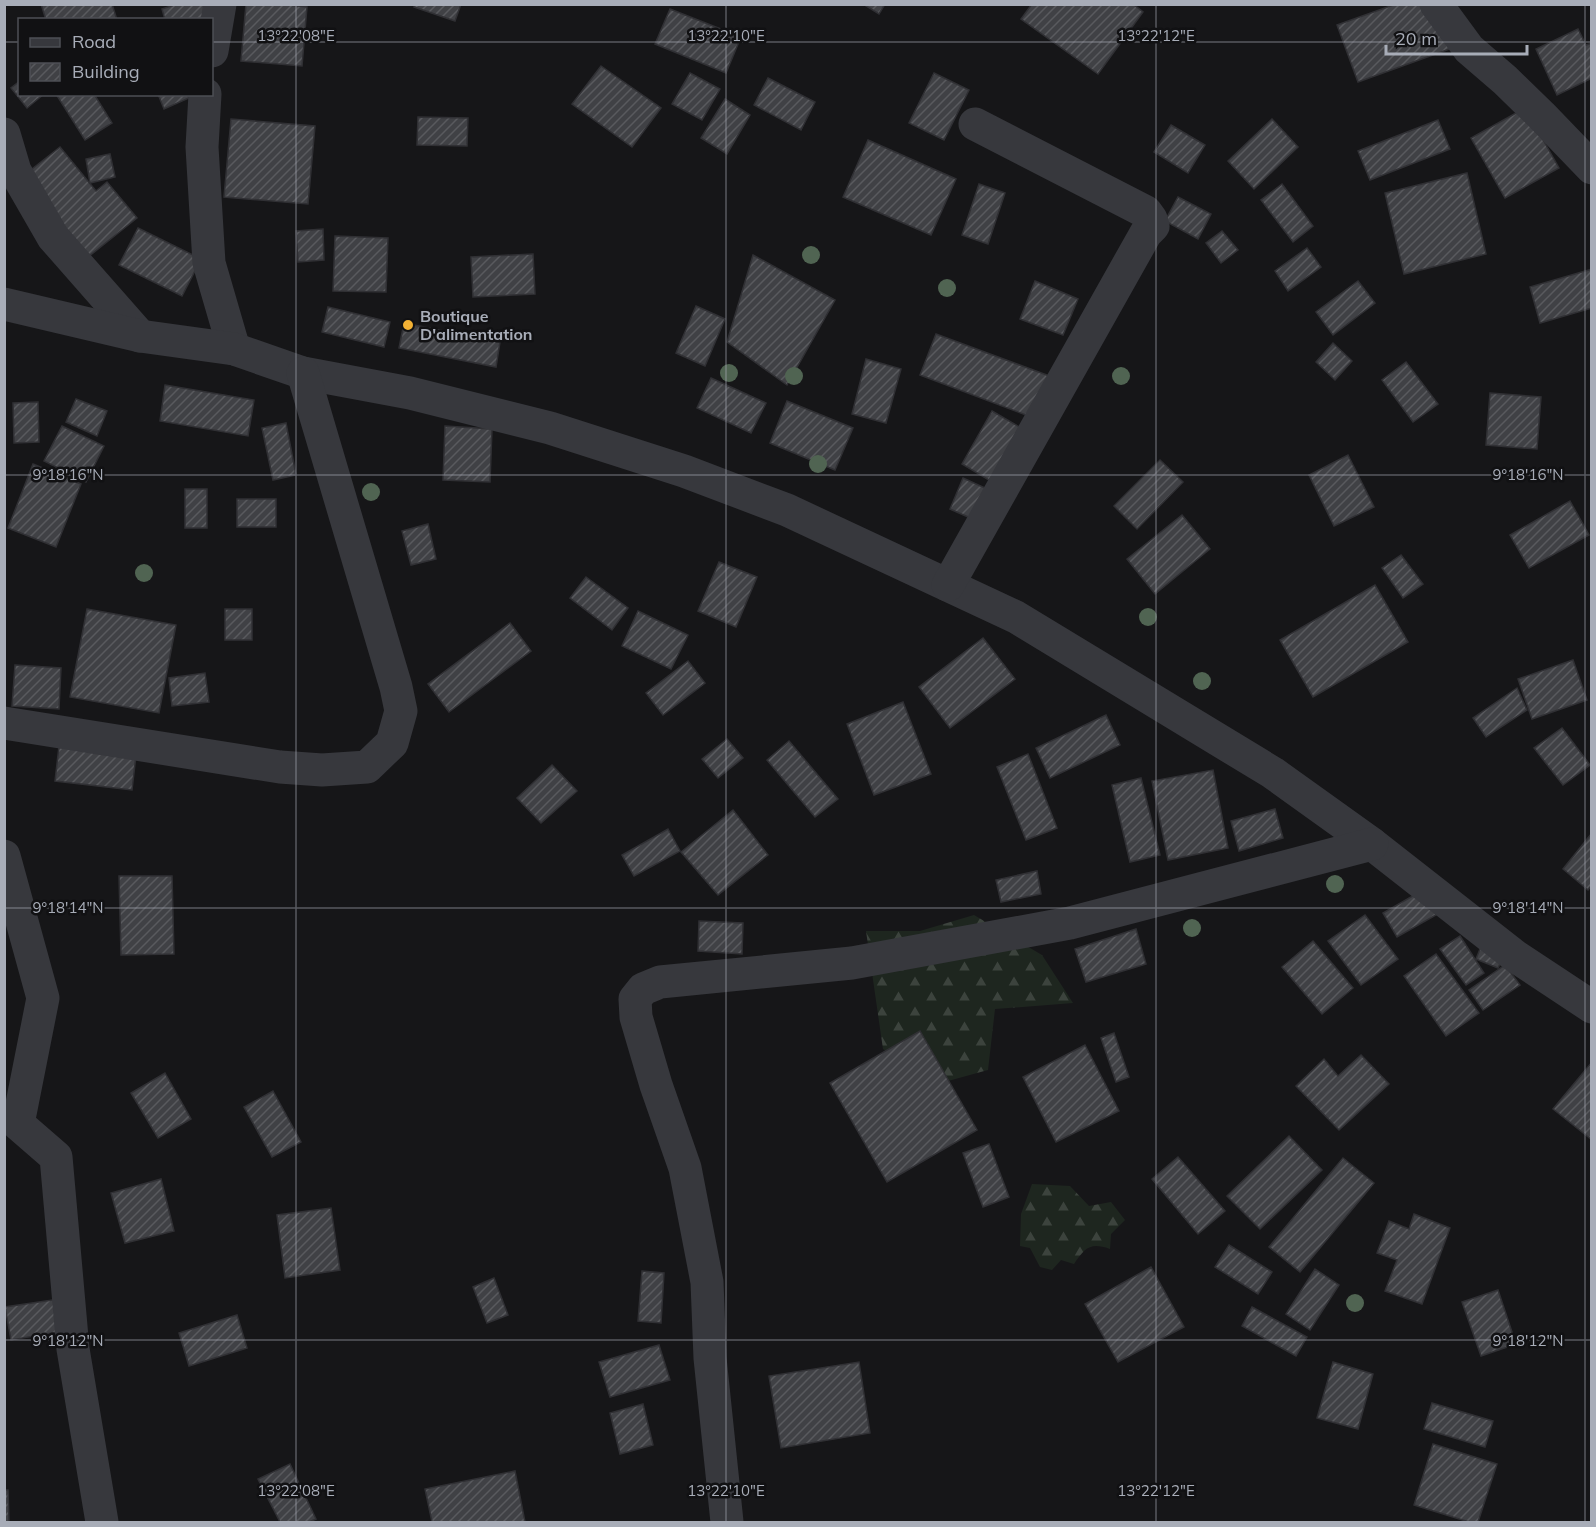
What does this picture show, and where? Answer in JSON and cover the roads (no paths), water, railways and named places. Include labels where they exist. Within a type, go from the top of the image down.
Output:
[{"type":"street","points":[[213,45],[220,4]]},
{"type":"street","points":[[1436,4],[1469,49],[1541,115],[1592,168]]},
{"type":"street","points":[[205,96],[202,147],[209,263],[234,349]]},
{"type":"street","points":[[948,585],[1146,233],[1153,226],[1146,212],[975,124]]},
{"type":"street","points":[[4,134],[15,171],[53,237],[140,336]]},
{"type":"street","points":[[4,304],[140,336],[234,349],[303,373],[410,393],[550,428],[684,471],[787,510],[1016,617],[1273,773],[1372,844],[1515,956],[1592,1007]]},
{"type":"street","points":[[4,723],[280,767],[322,770],[367,767],[392,743],[401,711],[396,687],[303,373]]},
{"type":"street","points":[[727,1522],[710,1358],[707,1282],[685,1168],[656,1085],[636,1017],[635,999],[643,989],[660,982],[852,963],[1070,923],[1372,844]]},
{"type":"street","points":[[4,856],[43,998],[11,1124],[56,1157],[73,1349],[102,1522]]},
{"type":"place","name":"Boutique D'alimentation","points":[[408,325]]}]
